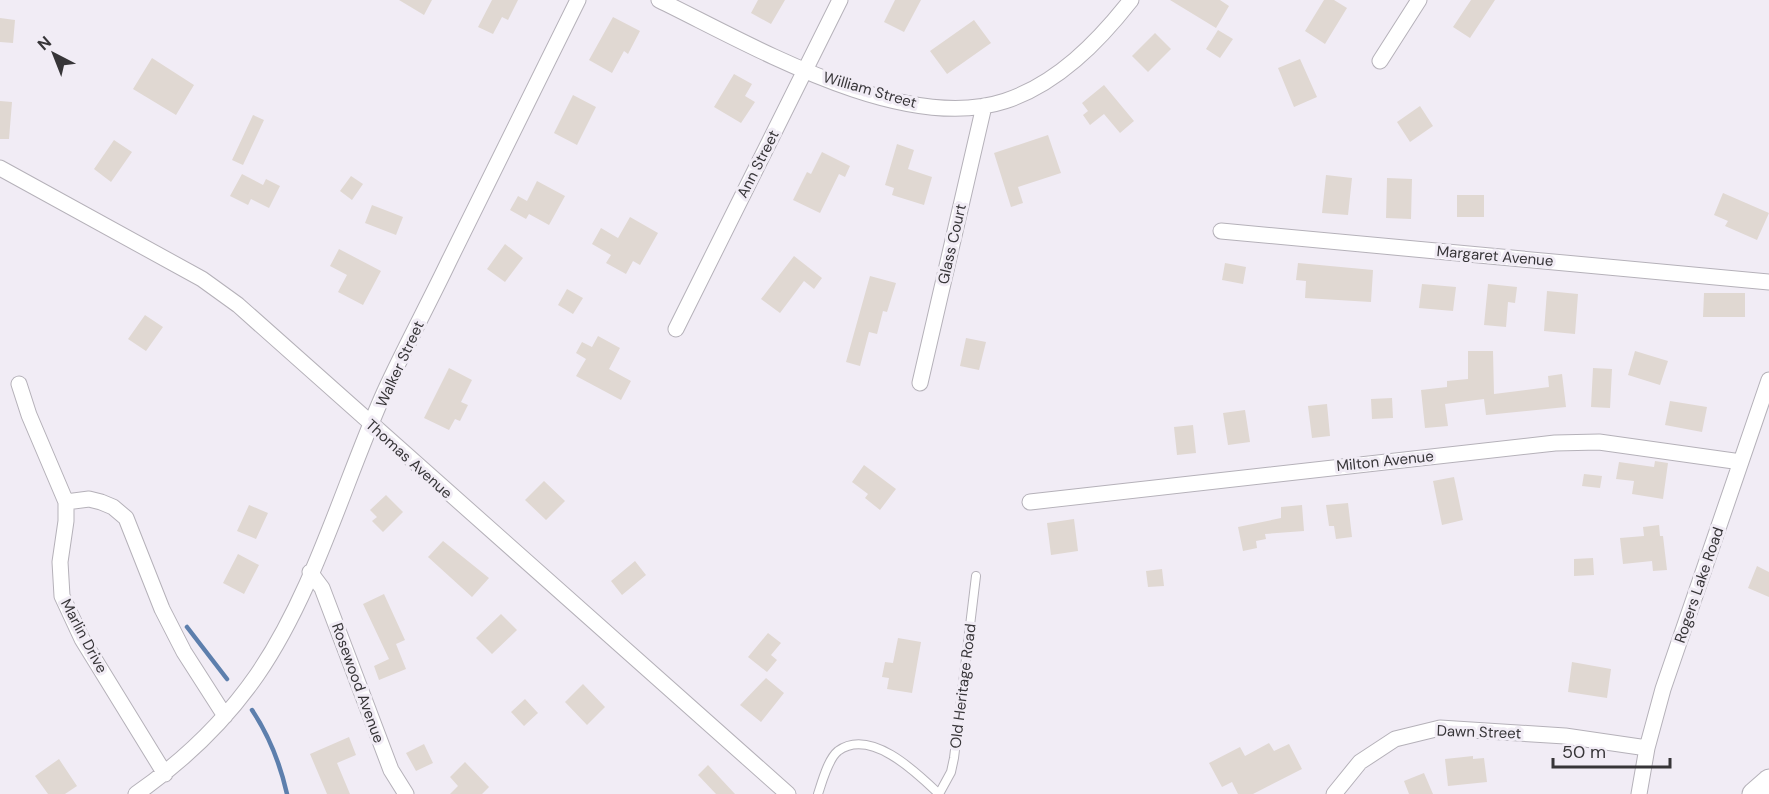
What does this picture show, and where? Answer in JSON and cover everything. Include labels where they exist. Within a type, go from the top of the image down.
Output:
[{"type":"main road","points":[[1753,794],[1769,780]]},
{"type":"street","name":"Walker Street","points":[[136,794],[165,774],[225,716],[257,674],[297,601],[384,394],[578,0]]},
{"type":"street","name":"William Street","points":[[659,0],[805,71],[882,97],[919,106],[984,106],[1025,92],[1058,73],[1095,43],[1131,0]]},
{"type":"street","name":"Ann Street","points":[[676,329],[840,0]]},
{"type":"street","points":[[1380,61],[1419,0]]},
{"type":"street","name":"Glass Court","points":[[920,383],[984,106]]},
{"type":"street","name":"Thomas Avenue","points":[[0,168],[202,279],[269,331],[371,426],[788,794]]},
{"type":"street","name":"Margaret Avenue","points":[[1221,231],[1769,282]]},
{"type":"street","name":"Rogers Lake Road","points":[[1639,794],[1647,748],[1663,689],[1769,380]]},
{"type":"street","name":"Marlin Drive","points":[[19,384],[32,424],[66,502],[66,521],[60,562],[62,596],[82,639],[165,774]]},
{"type":"street","name":"Milton Avenue","points":[[1030,502],[1555,443],[1599,442],[1741,462]]},
{"type":"street","points":[[66,502],[89,499],[113,507],[126,518],[162,609],[184,652],[225,716]]},
{"type":"street","name":"Rosewood Avenue","points":[[310,572],[322,588],[391,770],[406,794]]},
{"type":"street","name":"Dawn Street","points":[[1335,794],[1360,762],[1395,739],[1440,728],[1565,736],[1647,748]]},
{"type":"lane","name":"Old Heritage Road","points":[[939,794],[951,772],[954,758],[976,576]]},
{"type":"lane","points":[[818,794],[834,756],[840,750],[870,746],[907,764],[939,794]]},
{"type":"building","points":[[399,0],[432,0],[424,15]]},
{"type":"building","points":[[492,0],[518,0],[508,20],[502,17],[493,34],[478,27]]},
{"type":"building","points":[[758,0],[785,0],[771,24],[751,13]]},
{"type":"building","points":[[895,0],[921,0],[904,32],[884,22]]},
{"type":"building","points":[[1170,0],[1220,0],[1229,6],[1216,28]]},
{"type":"building","points":[[1324,0],[1334,0],[1347,8],[1325,44],[1305,31]]},
{"type":"building","points":[[1471,0],[1495,0],[1470,38],[1453,27]]},
{"type":"building","points":[[613,17],[640,31],[628,54],[624,51],[612,73],[589,60]]},
{"type":"building","points":[[0,18],[15,20],[13,43],[0,42]]},
{"type":"building","points":[[974,20],[991,43],[947,74],[930,51]]},
{"type":"building","points":[[1218,30],[1233,39],[1220,58],[1206,49]]},
{"type":"building","points":[[1155,33],[1171,49],[1148,72],[1132,56]]},
{"type":"building","points":[[152,58],[194,85],[176,115],[133,89]]},
{"type":"building","points":[[1300,59],[1317,97],[1294,107],[1278,68]]},
{"type":"building","points":[[734,74],[752,84],[745,96],[755,102],[741,123],[714,107]]},
{"type":"building","points":[[1104,85],[1134,121],[1120,133],[1104,114],[1090,125],[1083,115],[1088,111],[1082,103]]},
{"type":"building","points":[[573,95],[596,107],[577,145],[554,133]]},
{"type":"building","points":[[0,101],[12,102],[9,139],[0,139]]},
{"type":"building","points":[[1420,106],[1433,126],[1410,142],[1397,122]]},
{"type":"building","points":[[253,115],[264,120],[243,165],[232,160]]},
{"type":"building","points":[[1048,135],[1061,173],[1018,187],[1023,203],[1011,207],[994,153]]},
{"type":"building","points":[[114,140],[132,152],[111,182],[94,169]]},
{"type":"building","points":[[897,144],[914,150],[908,169],[932,177],[924,205],[892,195],[894,188],[885,185]]},
{"type":"building","points":[[822,152],[850,166],[845,177],[839,174],[820,213],[793,200],[807,172],[811,174]]},
{"type":"building","points":[[242,174],[263,185],[266,179],[280,186],[269,208],[251,199],[248,205],[230,196]]},
{"type":"building","points":[[1326,175],[1352,178],[1348,215],[1322,213]]},
{"type":"building","points":[[351,176],[363,184],[352,200],[340,191]]},
{"type":"building","points":[[1387,178],[1412,179],[1411,219],[1386,218]]},
{"type":"building","points":[[537,181],[565,196],[549,225],[529,214],[526,219],[510,210],[518,196],[527,201]]},
{"type":"building","points":[[1723,193],[1769,213],[1757,240],[1725,226],[1728,221],[1714,215]]},
{"type":"building","points":[[1457,195],[1484,195],[1484,217],[1457,217]]},
{"type":"building","points":[[372,205],[403,217],[396,235],[365,223]]},
{"type":"building","points":[[630,217],[658,233],[640,265],[633,261],[626,274],[606,263],[611,255],[592,244],[601,228],[618,238]]},
{"type":"building","points":[[505,244],[523,258],[505,282],[487,269]]},
{"type":"building","points":[[339,249],[381,271],[363,305],[338,292],[347,275],[330,266]]},
{"type":"building","points":[[794,256],[822,278],[814,289],[804,281],[780,313],[761,299]]},
{"type":"building","points":[[1225,263],[1246,267],[1243,284],[1222,280]]},
{"type":"building","points":[[1298,263],[1373,270],[1371,302],[1305,298],[1306,281],[1296,280]]},
{"type":"building","points":[[870,276],[896,283],[887,312],[883,311],[877,334],[869,332],[860,366],[846,362]]},
{"type":"building","points":[[1422,284],[1456,287],[1453,311],[1419,308]]},
{"type":"building","points":[[1488,284],[1517,287],[1515,303],[1508,302],[1506,327],[1484,325]]},
{"type":"building","points":[[567,289],[583,298],[573,314],[558,305]]},
{"type":"building","points":[[1547,291],[1578,294],[1575,334],[1544,331]]},
{"type":"building","points":[[1704,293],[1745,293],[1745,317],[1703,317]]},
{"type":"building","points":[[145,315],[163,327],[146,351],[128,339]]},
{"type":"building","points":[[598,336],[620,348],[609,369],[631,381],[621,400],[576,376],[586,359],[576,353],[582,342],[592,347]]},
{"type":"building","points":[[966,338],[986,342],[979,370],[960,366]]},
{"type":"building","points":[[1468,351],[1493,351],[1494,394],[1549,387],[1548,376],[1562,374],[1566,407],[1486,415],[1484,399],[1445,404],[1448,426],[1425,428],[1421,390],[1447,387],[1447,381],[1468,379]]},
{"type":"building","points":[[1635,351],[1668,361],[1660,385],[1628,375]]},
{"type":"building","points":[[449,368],[472,380],[461,402],[468,405],[460,421],[455,419],[449,430],[424,418]]},
{"type":"building","points":[[1593,368],[1612,369],[1610,408],[1591,407]]},
{"type":"building","points":[[1392,398],[1393,418],[1372,419],[1371,399]]},
{"type":"building","points":[[1670,401],[1707,407],[1702,432],[1665,425]]},
{"type":"building","points":[[1327,404],[1330,436],[1312,438],[1308,406]]},
{"type":"building","points":[[1245,410],[1250,442],[1228,445],[1223,413]]},
{"type":"building","points":[[1193,425],[1196,453],[1177,455],[1174,427]]},
{"type":"building","points":[[1655,461],[1668,463],[1663,499],[1632,494],[1634,481],[1616,479],[1619,462],[1654,467]]},
{"type":"building","points":[[864,465],[896,489],[880,510],[865,498],[868,494],[852,482]]},
{"type":"building","points":[[1584,474],[1602,476],[1600,488],[1582,486]]},
{"type":"building","points":[[1454,477],[1463,520],[1442,525],[1433,481]]},
{"type":"building","points":[[544,481],[565,501],[546,520],[525,500]]},
{"type":"building","points":[[386,495],[403,512],[383,532],[372,521],[377,517],[370,510]]},
{"type":"building","points":[[1348,503],[1352,537],[1336,539],[1334,526],[1329,526],[1326,505]]},
{"type":"building","points":[[249,505],[268,513],[256,539],[237,531]]},
{"type":"building","points":[[1302,505],[1304,531],[1265,534],[1266,539],[1256,541],[1257,548],[1243,551],[1238,527],[1281,518],[1281,507]]},
{"type":"building","points":[[1074,519],[1078,551],[1051,555],[1047,523]]},
{"type":"building","points":[[1659,525],[1660,536],[1663,536],[1667,570],[1653,571],[1652,561],[1623,564],[1620,538],[1644,536],[1643,527]]},
{"type":"building","points":[[443,541],[489,578],[472,597],[428,557]]},
{"type":"building","points":[[238,554],[259,565],[244,594],[223,583]]},
{"type":"building","points":[[1593,558],[1594,575],[1574,576],[1574,559]]},
{"type":"building","points":[[635,561],[646,575],[622,595],[611,581]]},
{"type":"building","points":[[1757,566],[1769,572],[1769,597],[1748,588]]},
{"type":"building","points":[[1162,569],[1164,586],[1148,587],[1146,571]]},
{"type":"building","points":[[384,594],[405,640],[396,644],[406,669],[379,680],[374,666],[389,659],[363,604]]},
{"type":"building","points":[[501,614],[517,630],[492,654],[476,638]]},
{"type":"building","points":[[768,633],[781,643],[771,655],[777,660],[767,672],[748,657]]},
{"type":"building","points":[[898,638],[921,642],[912,693],[887,689],[889,678],[882,677],[885,662],[893,663]]},
{"type":"building","points":[[1572,662],[1611,669],[1607,698],[1568,692]]},
{"type":"building","points":[[766,678],[784,693],[761,722],[740,705]]},
{"type":"building","points":[[583,684],[605,707],[587,725],[565,702]]},
{"type":"building","points":[[525,699],[538,713],[524,726],[511,712]]},
{"type":"building","points":[[349,737],[356,755],[337,763],[350,794],[327,794],[310,754]]},
{"type":"building","points":[[1269,743],[1274,751],[1289,744],[1302,769],[1253,794],[1238,794],[1232,782],[1222,787],[1209,763],[1240,747],[1245,756]]},
{"type":"building","points":[[424,744],[433,763],[416,771],[406,753]]},
{"type":"building","points":[[1473,756],[1473,759],[1484,758],[1487,782],[1448,786],[1445,759]]},
{"type":"building","points":[[59,759],[77,786],[65,794],[48,794],[35,776]]},
{"type":"building","points":[[465,762],[489,787],[482,794],[450,794],[458,786],[450,777]]},
{"type":"building","points":[[708,765],[735,794],[716,794],[698,775]]},
{"type":"building","points":[[1424,773],[1433,794],[1409,794],[1404,781]]},
{"type":"waterway","points":[[187,627],[227,679]]},
{"type":"waterway","points":[[252,710],[274,750],[287,794]]}]
